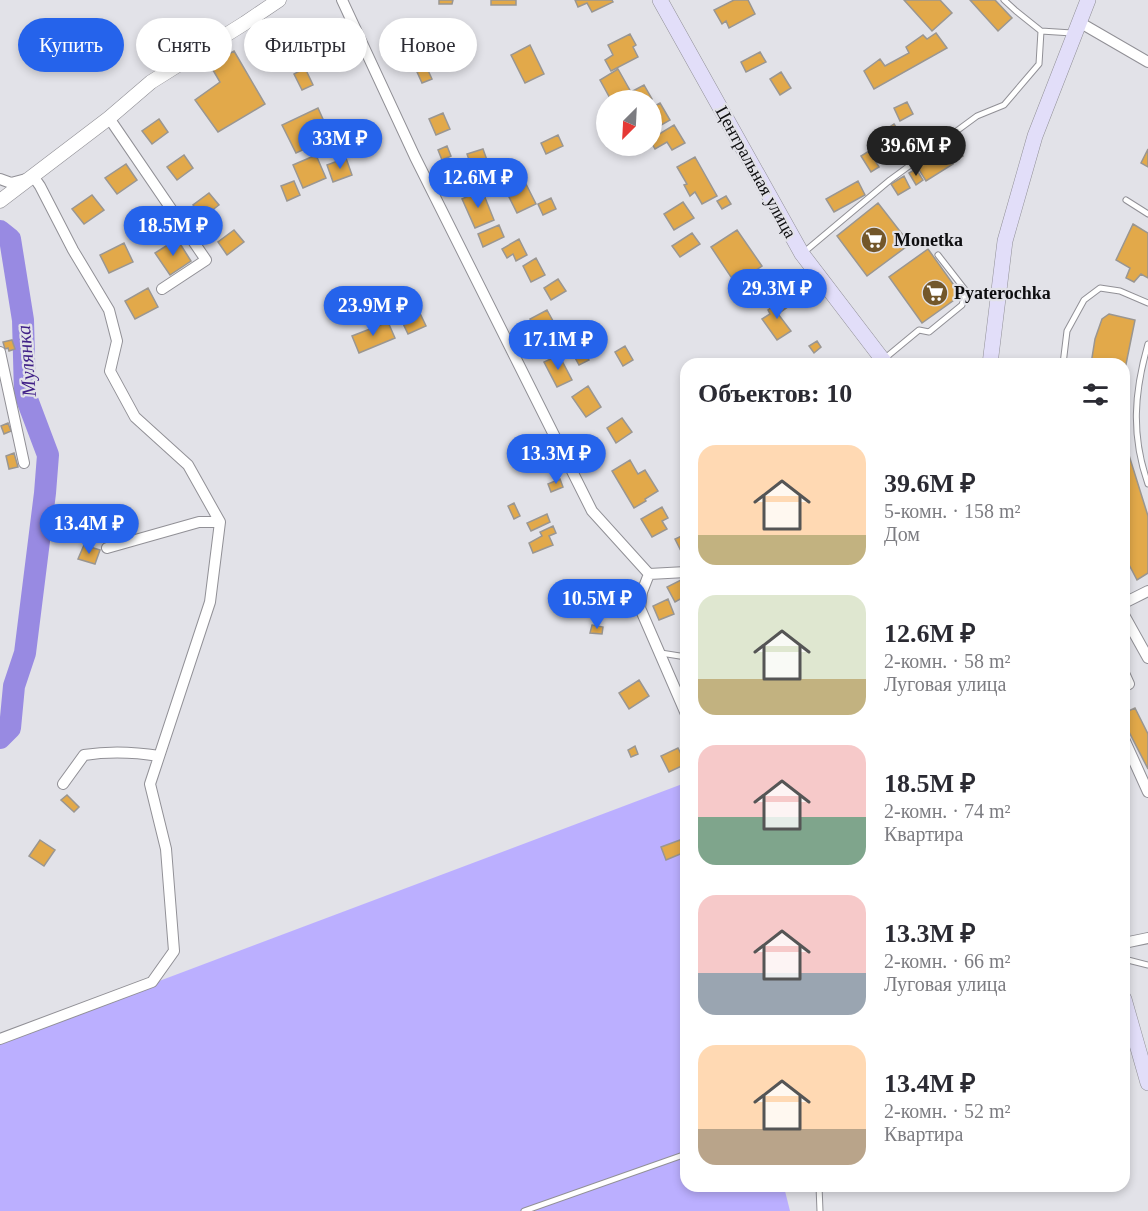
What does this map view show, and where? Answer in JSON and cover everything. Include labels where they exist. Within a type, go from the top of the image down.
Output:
[{"type":"main road","name":"Центральная улица","points":[[660,0],[802,254],[881,358]]},
{"type":"main road","points":[[991,358],[1005,241],[1035,136],[1088,0]]},
{"type":"main road","points":[[1130,1020],[1148,1083]]},
{"type":"street","points":[[0,201],[110,118],[152,82],[279,0]]},
{"type":"street","points":[[342,0],[415,157],[592,511],[649,574]]},
{"type":"street","points":[[1077,28],[1148,62]]},
{"type":"street","points":[[110,118],[206,260],[162,289]]},
{"type":"street","points":[[0,179],[12,183],[31,177]]},
{"type":"street","points":[[0,1039],[152,982],[174,951],[166,849],[150,784],[210,602],[220,522],[188,465],[135,417],[110,371],[117,341],[108,310],[73,250],[40,186],[31,177]]},
{"type":"street","points":[[0,352],[24,463]]},
{"type":"street","points":[[107,548],[200,522],[220,522]]},
{"type":"street","points":[[649,574],[680,572]]},
{"type":"street","points":[[649,574],[642,592],[640,608],[680,700]]},
{"type":"street","points":[[1130,600],[1148,591]]},
{"type":"street","points":[[1130,626],[1148,657]]},
{"type":"street","points":[[63,784],[84,755],[105,752],[159,756]]},
{"type":"street","points":[[1130,752],[1148,792]]},
{"type":"street","points":[[1130,942],[1148,938]]},
{"type":"lane","points":[[1004,0],[1041,31],[1077,28]]},
{"type":"lane","points":[[802,254],[861,202],[909,166],[977,116],[1004,105],[1039,64],[1041,31]]},
{"type":"lane","points":[[1126,200],[1148,214]]},
{"type":"lane","points":[[888,358],[919,330],[929,332],[962,305],[966,291],[938,255]]},
{"type":"lane","points":[[1063,358],[1067,331],[1084,300],[1100,288],[1120,291],[1148,303]]},
{"type":"lane","points":[[1148,344],[1140,373],[1136,424],[1142,464],[1148,484]]},
{"type":"lane","points":[[659,653],[680,656]]},
{"type":"lane","points":[[1130,960],[1148,965]]},
{"type":"lane","points":[[524,1211],[680,1156]]},
{"type":"lane","points":[[819,1192],[820,1211]]},
{"type":"shaded area","points":[[680,785],[680,1192],[785,1192],[790,1211],[0,1211],[0,1041]]},
{"type":"building","points":[[439,0],[453,0],[452,4],[439,4]]},
{"type":"building","points":[[491,0],[516,0],[516,5],[491,5]]},
{"type":"building","points":[[575,0],[612,0],[613,2],[592,12],[587,3],[578,7]]},
{"type":"building","points":[[734,0],[748,0],[755,14],[729,28],[726,21],[722,24],[714,10]]},
{"type":"building","points":[[904,0],[940,0],[952,13],[932,31]]},
{"type":"building","points":[[970,0],[995,0],[1012,18],[998,31]]},
{"type":"building","points":[[936,33],[947,48],[874,89],[864,71],[880,59],[885,66],[909,53],[906,47],[923,35],[927,39]]},
{"type":"building","points":[[630,34],[636,45],[633,47],[638,57],[611,71],[605,60],[613,55],[608,45]]},
{"type":"building","points":[[530,45],[544,74],[525,83],[511,55]]},
{"type":"building","points":[[234,51],[244,72],[246,72],[265,104],[218,132],[195,100],[220,82],[214,72],[232,72],[232,52]]},
{"type":"building","points":[[760,52],[766,62],[746,72],[741,62]]},
{"type":"building","points":[[618,69],[630,90],[606,90],[600,80]]},
{"type":"building","points":[[307,72],[313,85],[302,90],[294,74]]},
{"type":"building","points":[[417,72],[429,72],[432,79],[422,83]]},
{"type":"building","points":[[781,72],[791,88],[780,95],[770,79]]},
{"type":"building","points":[[644,85],[647,90],[635,90]]},
{"type":"building","points":[[907,102],[913,114],[900,121],[894,108]]},
{"type":"building","points":[[662,106],[670,120],[662,125]]},
{"type":"building","points":[[318,108],[331,137],[296,153],[282,125]]},
{"type":"building","points":[[443,113],[450,129],[436,135],[429,119]]},
{"type":"building","points":[[159,119],[168,132],[152,144],[142,131]]},
{"type":"building","points":[[894,124],[904,139],[894,145],[885,130]]},
{"type":"building","points":[[674,125],[685,143],[672,150],[667,142],[662,145],[662,132]]},
{"type":"building","points":[[884,133],[898,156],[888,162],[874,139]]},
{"type":"building","points":[[558,135],[563,146],[546,154],[541,143]]},
{"type":"building","points":[[953,140],[963,156],[954,161],[944,145]]},
{"type":"building","points":[[447,146],[451,156],[442,160],[438,150]]},
{"type":"building","points":[[943,148],[953,164],[926,181],[916,165]]},
{"type":"building","points":[[483,149],[491,171],[475,177],[467,154]]},
{"type":"building","points":[[1148,149],[1148,167],[1141,163]]},
{"type":"building","points":[[869,151],[879,167],[871,172],[861,156]]},
{"type":"building","points":[[184,155],[193,168],[177,180],[167,167]]},
{"type":"building","points":[[316,155],[326,178],[303,188],[293,165]]},
{"type":"building","points":[[695,157],[717,196],[702,204],[695,192],[690,196],[684,185],[687,184],[677,167]]},
{"type":"building","points":[[346,158],[352,175],[333,182],[327,165]]},
{"type":"building","points":[[126,164],[137,180],[117,194],[105,178]]},
{"type":"building","points":[[916,169],[923,180],[916,185],[909,173]]},
{"type":"building","points":[[904,176],[910,188],[898,195],[891,184]]},
{"type":"building","points":[[294,181],[300,195],[287,201],[281,186]]},
{"type":"building","points":[[858,181],[865,195],[834,212],[826,199]]},
{"type":"building","points":[[526,184],[536,204],[517,213],[507,193]]},
{"type":"building","points":[[482,190],[494,220],[475,228],[462,199]]},
{"type":"building","points":[[209,193],[219,205],[202,218],[193,205]]},
{"type":"building","points":[[92,195],[104,210],[84,224],[72,209]]},
{"type":"building","points":[[726,196],[731,204],[722,209],[717,201]]},
{"type":"building","points":[[551,198],[556,209],[543,215],[538,204]]},
{"type":"building","points":[[683,202],[694,218],[674,230],[664,214]]},
{"type":"building","name":"Monetka","points":[[878,203],[910,244],[867,276],[837,236]]},
{"type":"building","points":[[159,212],[170,228],[150,242],[138,226]]},
{"type":"building","points":[[1133,224],[1148,233],[1148,278],[1141,274],[1134,282],[1126,278],[1130,268],[1116,260]]},
{"type":"building","points":[[499,225],[504,237],[483,247],[478,234]]},
{"type":"building","points":[[234,230],[244,242],[227,255],[218,242]]},
{"type":"building","points":[[737,230],[762,266],[740,281],[735,274],[731,277],[711,247]]},
{"type":"building","points":[[692,233],[700,244],[680,257],[672,246]]},
{"type":"building","points":[[177,239],[191,261],[170,275],[155,253]]},
{"type":"building","points":[[519,239],[527,255],[516,261],[513,254],[507,258],[502,249]]},
{"type":"building","points":[[124,243],[133,262],[109,273],[100,255]]},
{"type":"building","points":[[928,249],[961,295],[922,323],[889,277]]},
{"type":"building","points":[[536,258],[545,275],[531,282],[523,266]]},
{"type":"building","points":[[770,278],[778,289],[766,297],[758,286]]},
{"type":"building","points":[[558,279],[566,291],[551,300],[544,288]]},
{"type":"building","points":[[148,288],[158,307],[135,319],[125,301]]},
{"type":"building","points":[[783,299],[789,306],[778,314],[791,331],[777,340],[762,319],[770,314],[768,310]]},
{"type":"building","points":[[416,305],[426,326],[408,334],[398,313]]},
{"type":"building","points":[[547,310],[563,339],[546,349],[530,319]]},
{"type":"building","points":[[1109,314],[1135,320],[1127,358],[1092,358],[1102,319]]},
{"type":"building","points":[[388,322],[395,338],[359,353],[352,336]]},
{"type":"building","points":[[12,340],[15,349],[9,351],[8,348],[5,349],[3,342]]},
{"type":"building","points":[[817,341],[821,347],[814,353],[809,346]]},
{"type":"building","points":[[625,346],[633,360],[623,366],[615,352]]},
{"type":"building","points":[[582,349],[589,360],[579,365],[573,354]]},
{"type":"building","points":[[559,355],[572,380],[557,387],[544,362]]},
{"type":"building","points":[[588,386],[601,407],[586,417],[572,397]]},
{"type":"building","points":[[622,418],[632,432],[616,443],[607,428]]},
{"type":"building","points":[[8,423],[11,431],[4,434],[1,426]]},
{"type":"building","points":[[541,437],[545,445],[535,449],[531,441]]},
{"type":"building","points":[[14,453],[18,467],[9,469],[6,456]]},
{"type":"building","points":[[1130,458],[1148,516],[1148,573],[1137,580],[1130,567]]},
{"type":"building","points":[[630,460],[638,474],[645,470],[658,491],[634,508],[612,471]]},
{"type":"building","points":[[560,479],[563,487],[551,492],[548,484]]},
{"type":"building","points":[[514,503],[520,516],[514,519],[508,506]]},
{"type":"building","points":[[662,507],[668,518],[662,521],[667,529],[652,537],[641,519]]},
{"type":"building","points":[[547,514],[550,522],[531,531],[527,523]]},
{"type":"building","points":[[553,526],[556,533],[549,536],[553,545],[533,553],[529,543],[542,536],[540,532]]},
{"type":"building","points":[[680,537],[680,549],[675,539]]},
{"type":"building","points":[[84,545],[100,550],[95,564],[78,559]]},
{"type":"building","points":[[680,580],[680,599],[675,602],[667,587]]},
{"type":"building","points":[[571,581],[577,593],[562,600],[557,589]]},
{"type":"building","points":[[668,599],[674,614],[659,620],[653,606]]},
{"type":"building","points":[[592,625],[603,627],[602,634],[590,633]]},
{"type":"building","points":[[639,680],[649,696],[629,709],[619,693]]},
{"type":"building","points":[[1135,708],[1148,734],[1148,769],[1130,734],[1130,710]]},
{"type":"building","points":[[635,746],[638,754],[631,757],[628,750]]},
{"type":"building","points":[[678,748],[680,767],[669,772],[661,756]]},
{"type":"building","points":[[67,795],[79,807],[74,812],[61,800]]},
{"type":"building","points":[[40,840],[55,850],[44,866],[29,856]]},
{"type":"building","points":[[680,840],[680,854],[666,860],[661,847]]},
{"type":"waterway","name":"Мулянка","points":[[0,231],[10,239],[23,320],[25,394],[48,455],[25,653],[14,686],[10,728],[0,738]]},
{"type":"place","name":"Monetka","points":[[874,240]]},
{"type":"place","name":"Pyaterochka","points":[[935,293]]}]
